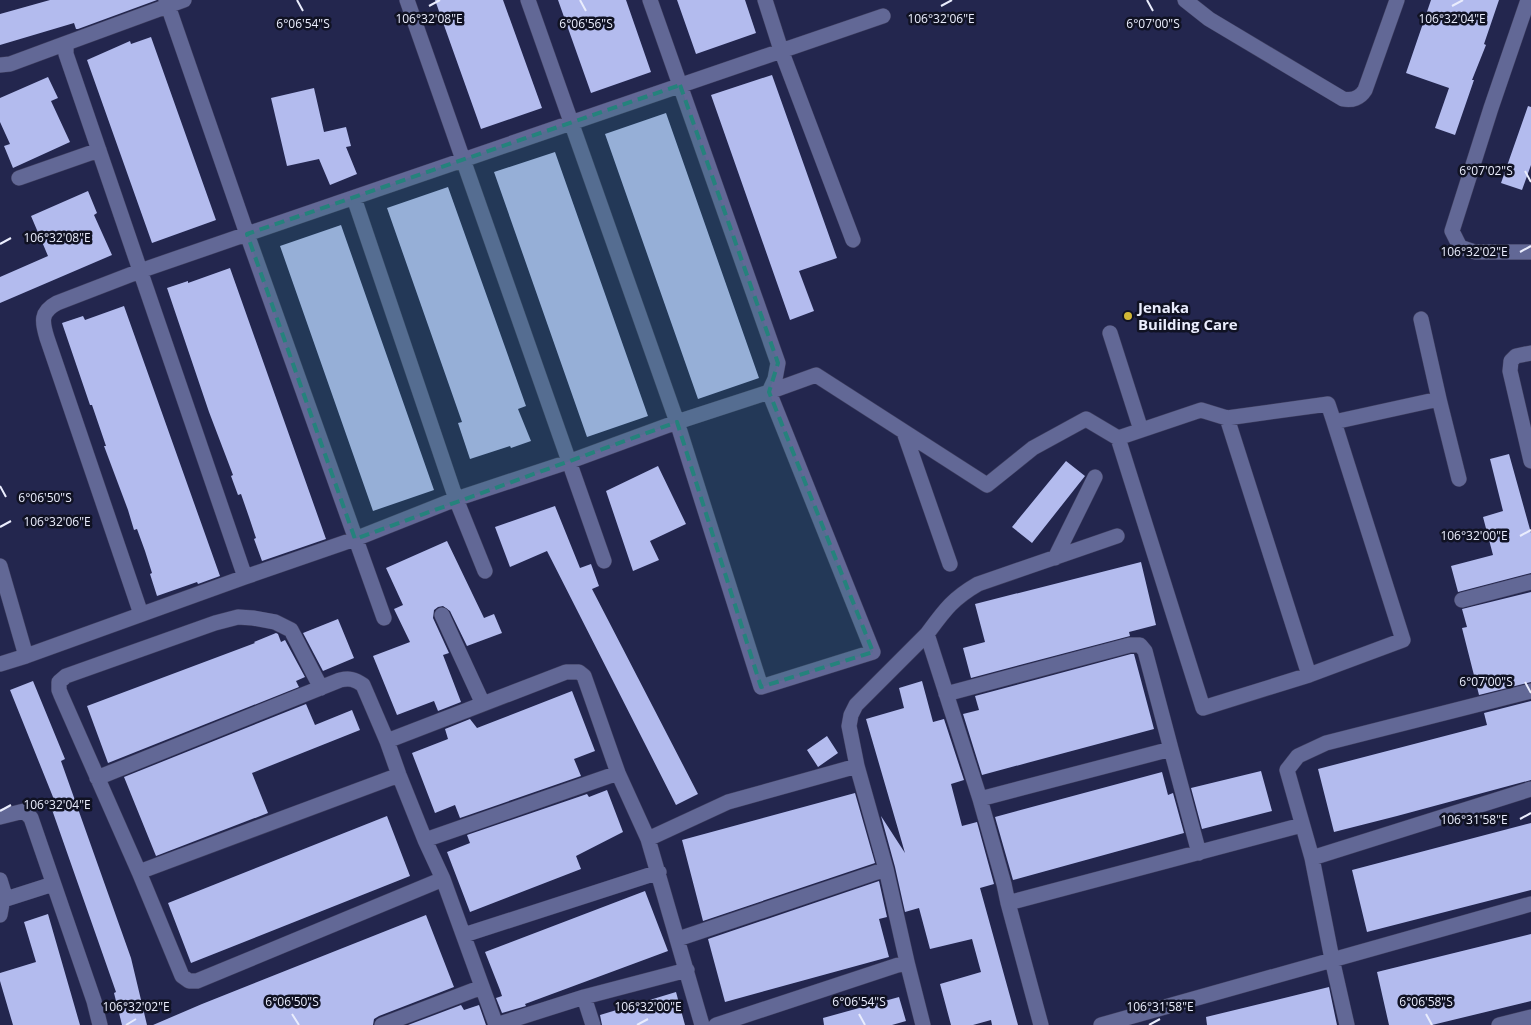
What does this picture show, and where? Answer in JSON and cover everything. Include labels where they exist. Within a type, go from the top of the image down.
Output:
[{"type":"street","points":[[0,66],[64,44],[167,3],[184,0]]},
{"type":"street","points":[[407,0],[604,561]]},
{"type":"street","points":[[528,0],[677,422],[761,687],[873,652],[769,392],[775,379],[778,363],[650,0]]},
{"type":"street","points":[[765,0],[781,50],[852,240]]},
{"type":"street","points":[[1185,0],[1210,19],[1343,99],[1348,100],[1359,97],[1364,93],[1397,0]]},
{"type":"street","points":[[1528,0],[1452,231],[1460,247],[1475,252],[1531,252]]},
{"type":"street","points":[[167,3],[384,618]]},
{"type":"street","points":[[141,614],[47,338],[43,323],[46,311],[56,303],[247,234],[883,16]]},
{"type":"street","points":[[64,44],[245,577]]},
{"type":"street","points":[[19,178],[99,150]]},
{"type":"street","points":[[354,198],[456,499],[485,571]]},
{"type":"street","points":[[1421,319],[1459,479]]},
{"type":"street","points":[[1110,332],[1141,430]]},
{"type":"street","points":[[1531,353],[1516,356],[1511,361],[1510,371],[1531,461]]},
{"type":"street","points":[[0,664],[355,539],[456,499],[816,375],[987,485],[1033,448],[1086,419],[1118,438],[1202,708],[1309,675],[1404,640],[1328,404],[1227,418],[1201,410],[1118,438]]},
{"type":"street","points":[[1334,422],[1439,399]]},
{"type":"street","points":[[1227,418],[1309,675]]},
{"type":"street","points":[[904,432],[950,564]]},
{"type":"street","points":[[1055,558],[1095,477]]},
{"type":"street","points":[[923,1025],[886,869],[857,766],[849,726],[851,715],[856,705],[927,634],[949,605],[963,593],[978,584],[1117,536]]},
{"type":"street","points":[[0,566],[26,656]]},
{"type":"street","points":[[1462,600],[1531,582]]},
{"type":"street","points":[[442,615],[483,704]]},
{"type":"street","points":[[321,688],[291,630],[275,622],[238,617],[215,623],[66,676],[59,682],[59,690],[139,872],[182,976],[189,982],[197,981],[443,879]]},
{"type":"street","points":[[927,634],[980,799],[1041,1025]]},
{"type":"street","points":[[946,694],[1130,645],[1140,645],[1145,651],[1198,853]]},
{"type":"street","points":[[387,741],[566,672],[579,672],[584,676],[618,773],[648,839],[702,1025]]},
{"type":"street","points":[[98,778],[346,678],[357,681],[363,685],[425,840],[443,879],[496,1025],[584,997],[687,970]]},
{"type":"street","points":[[1347,1025],[1312,858],[1288,770],[1298,756],[1326,743],[1531,691]]},
{"type":"street","points":[[980,799],[1171,750]]},
{"type":"street","points":[[648,839],[728,802],[857,766]]},
{"type":"street","points":[[425,840],[618,773]]},
{"type":"street","points":[[139,872],[399,775]]},
{"type":"street","points":[[1312,858],[1531,789]]},
{"type":"street","points":[[0,817],[24,811],[31,818],[94,1002],[100,1025]]},
{"type":"street","points":[[1008,903],[1302,825]]},
{"type":"street","points":[[678,939],[886,869]]},
{"type":"street","points":[[464,935],[659,872]]},
{"type":"street","points":[[0,880],[4,893],[2,908]]},
{"type":"street","points":[[2,908],[54,884]]},
{"type":"street","points":[[1101,1025],[1132,1018],[1332,959],[1531,904]]},
{"type":"street","points":[[716,1025],[907,962]]},
{"type":"street","points":[[382,1025],[482,987]]},
{"type":"street","points":[[584,997],[593,1025]]},
{"type":"street","points":[[1499,1025],[1531,1017]]},
{"type":"highlighted area","points":[[680,85],[778,363],[769,392],[873,652],[761,687],[677,422],[355,539],[247,234]]},
{"type":"building","points":[[50,0],[157,0],[78,29],[76,29],[74,23],[0,45],[0,14]]},
{"type":"building","points":[[435,0],[503,0],[542,108],[481,129]]},
{"type":"building","points":[[558,0],[626,0],[651,72],[591,93]]},
{"type":"building","points":[[677,0],[745,0],[756,33],[696,54]]},
{"type":"building","points":[[1431,0],[1499,0],[1484,44],[1486,45],[1472,80],[1474,80],[1455,135],[1435,128],[1449,88],[1406,73]]},
{"type":"building","points":[[151,37],[216,220],[152,243],[87,60],[130,41],[131,44]]},
{"type":"building","points":[[772,75],[837,258],[799,271],[814,311],[790,320],[711,95]]},
{"type":"building","points":[[48,77],[58,98],[51,101],[70,142],[13,168],[4,146],[10,144],[0,122],[0,98]]},
{"type":"building","points":[[314,88],[324,132],[346,127],[351,146],[346,147],[357,174],[330,185],[319,159],[287,166],[271,98]]},
{"type":"building","points":[[1528,106],[1531,107],[1531,165],[1522,190],[1501,183]]},
{"type":"building","points":[[666,113],[759,378],[698,399],[605,134]]},
{"type":"building","points":[[555,152],[648,416],[587,437],[494,172]]},
{"type":"building","points":[[448,187],[526,406],[518,409],[531,441],[470,459],[458,423],[462,422],[387,208]]},
{"type":"building","points":[[88,191],[97,213],[94,215],[112,255],[0,303],[0,277],[48,256],[31,216]]},
{"type":"building","points":[[341,225],[434,490],[373,511],[280,246]]},
{"type":"building","points":[[230,268],[326,539],[262,561],[241,494],[238,495],[231,476],[233,475],[209,412],[167,288],[188,281],[188,283]]},
{"type":"building","points":[[124,306],[220,576],[157,596],[145,551],[137,529],[134,530],[62,323],[83,316],[85,320]]},
{"type":"building","points":[[1509,454],[1531,533],[1531,573],[1458,592],[1451,566],[1493,555],[1483,517],[1503,511],[1490,459]]},
{"type":"building","points":[[1066,461],[1085,476],[1032,543],[1012,527]]},
{"type":"building","points":[[658,466],[686,524],[650,541],[659,560],[633,571],[606,491]]},
{"type":"building","points":[[555,506],[580,568],[591,564],[599,586],[592,589],[698,794],[676,805],[547,551],[510,567],[495,527]]},
{"type":"building","points":[[447,541],[484,618],[494,614],[502,633],[467,646],[450,611],[443,606],[434,610],[433,618],[449,653],[443,655],[461,702],[438,711],[434,701],[397,715],[373,656],[410,642],[394,609],[403,605],[386,568]]},
{"type":"building","points":[[1141,562],[1156,625],[1129,632],[1130,636],[971,678],[963,648],[985,642],[975,604]]},
{"type":"building","points":[[1531,592],[1531,682],[1479,695],[1462,628],[1467,627],[1462,609]]},
{"type":"building","points":[[338,619],[354,658],[323,671],[303,633]]},
{"type":"building","points":[[276,633],[281,642],[285,640],[305,677],[296,681],[299,687],[108,763],[87,706],[255,643]]},
{"type":"building","points":[[1134,654],[1154,729],[982,775],[963,714],[979,710],[975,696]]},
{"type":"building","points":[[33,681],[65,759],[61,761],[131,958],[147,1025],[122,1025],[114,993],[116,992],[50,804],[55,802],[10,690]]},
{"type":"building","points":[[922,681],[933,722],[944,719],[964,780],[951,784],[962,826],[977,822],[994,884],[980,888],[1018,1025],[992,1025],[991,1020],[973,1025],[951,1025],[940,984],[981,972],[972,939],[930,949],[919,908],[905,912],[881,816],[905,853],[866,719],[904,708],[899,688]]},
{"type":"building","points":[[572,691],[595,751],[574,759],[581,776],[460,818],[455,805],[435,813],[412,753],[448,739],[445,729],[470,719],[477,728]]},
{"type":"building","points":[[1531,701],[1531,780],[1334,832],[1318,769],[1487,725],[1484,713]]},
{"type":"building","points":[[306,704],[315,725],[352,710],[360,730],[252,773],[268,813],[156,856],[124,777]]},
{"type":"building","points":[[827,736],[838,753],[818,767],[807,750]]},
{"type":"building","points":[[1261,771],[1272,811],[1202,829],[1191,788]]},
{"type":"building","points":[[1162,772],[1168,795],[1173,793],[1184,833],[1013,880],[995,817]]},
{"type":"building","points":[[607,790],[623,832],[576,856],[581,869],[470,912],[447,852],[470,843],[467,835],[587,794],[589,797]]},
{"type":"building","points":[[855,793],[875,863],[703,921],[682,840]]},
{"type":"building","points":[[387,816],[410,876],[191,963],[168,903]]},
{"type":"building","points":[[1531,823],[1531,890],[1367,932],[1352,870]]},
{"type":"building","points":[[879,881],[887,917],[879,919],[889,957],[725,1002],[708,939]]},
{"type":"building","points":[[645,891],[668,951],[525,1004],[526,1006],[502,1013],[496,998],[502,996],[485,952]]},
{"type":"building","points":[[48,914],[80,1025],[13,1025],[0,981],[0,973],[36,962],[24,922]]},
{"type":"building","points":[[426,915],[454,987],[379,1016],[374,1019],[373,1025],[153,1025],[202,1004]]},
{"type":"building","points":[[1531,934],[1531,1001],[1432,1025],[1389,1025],[1377,972]]},
{"type":"building","points":[[1329,987],[1337,1025],[1207,1025],[1206,1017]]},
{"type":"building","points":[[676,992],[685,1025],[602,1025],[600,1015]]},
{"type":"building","points":[[899,997],[906,1021],[892,1025],[824,1025],[823,1018]]},
{"type":"building","points":[[461,1005],[464,1010],[479,1005],[486,1025],[408,1025]]},
{"type":"place","name":"Jenaka Building Care","points":[[1128,316]]}]
